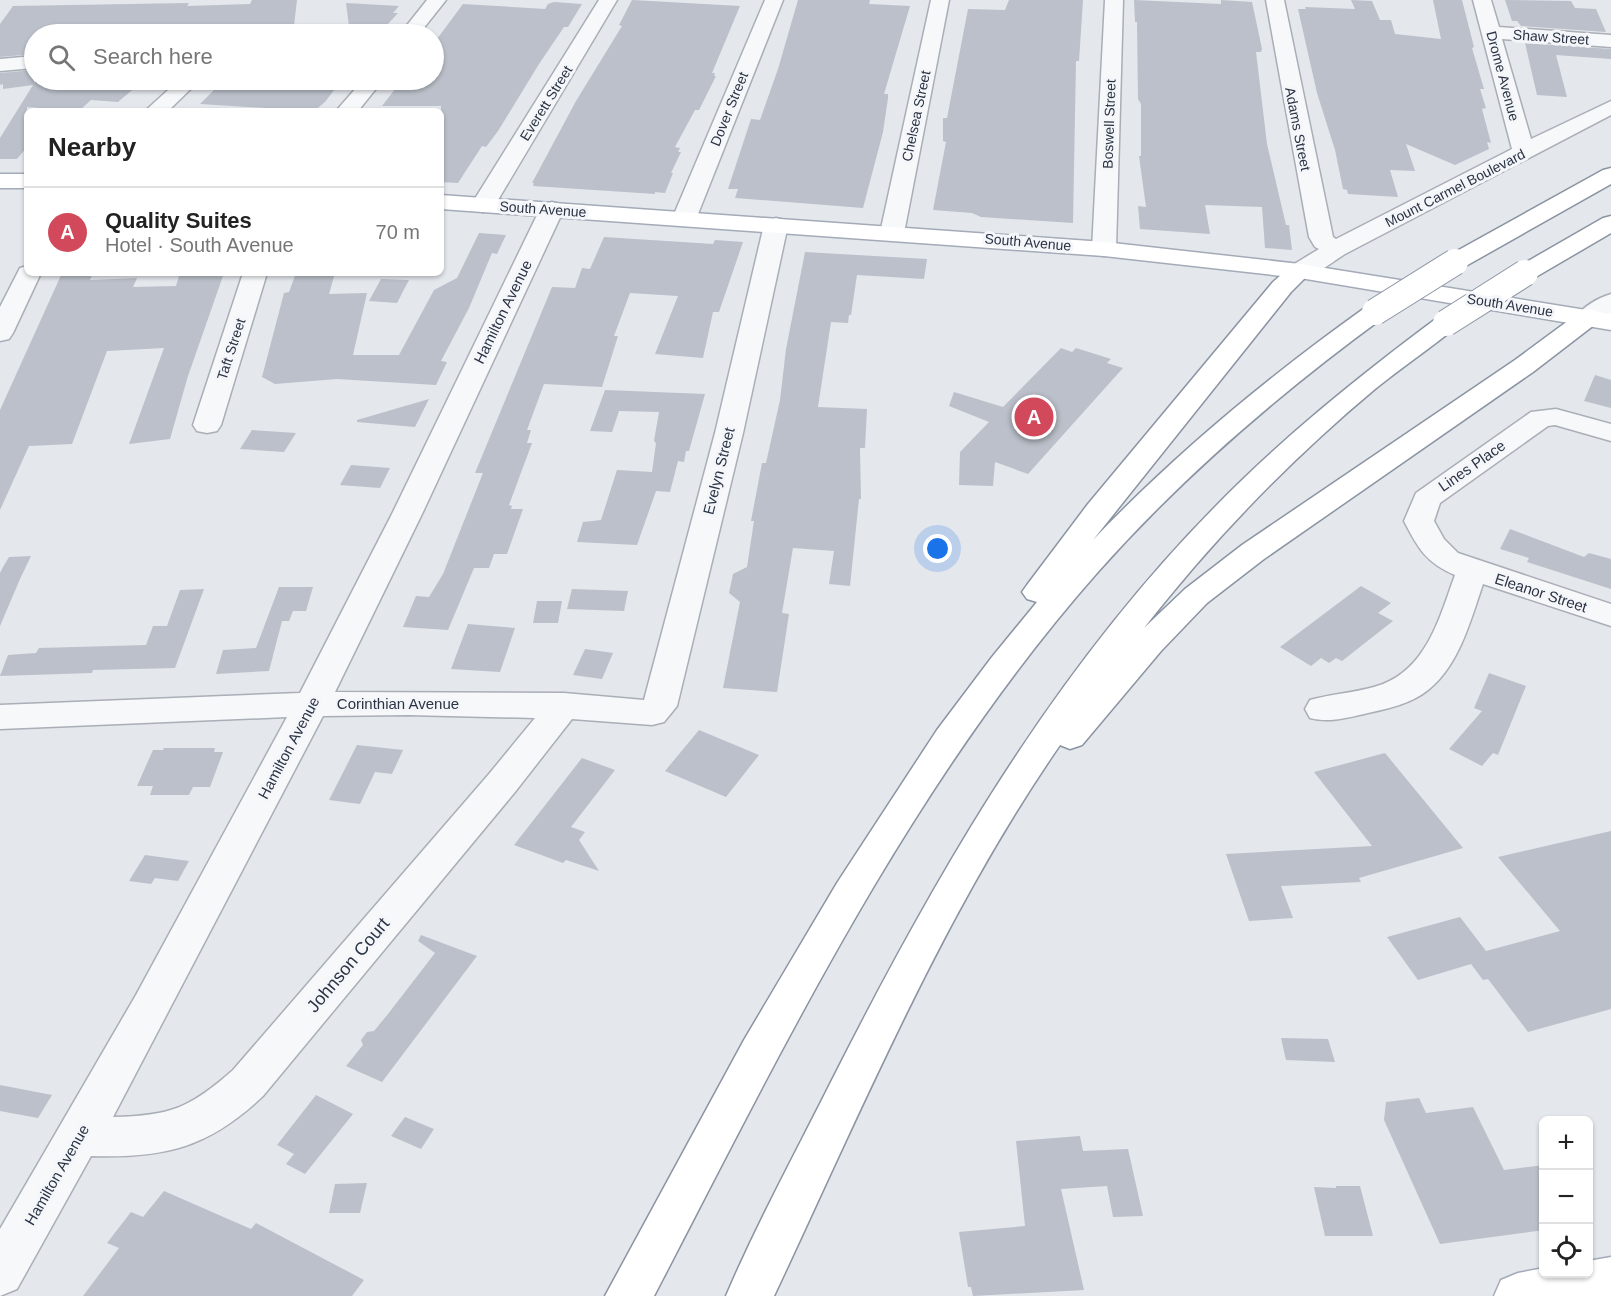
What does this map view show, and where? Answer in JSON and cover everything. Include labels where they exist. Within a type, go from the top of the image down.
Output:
[{"type":"main road","points":[[913,793],[1005,664],[1050,608],[1137,511],[1188,461],[1264,394],[1375,312],[1455,262],[1611,175]]},
{"type":"main road","points":[[0,181],[24,181]]},
{"type":"main road","name":"South Avenue","points":[[444,202],[1104,249],[1300,271],[1604,314]]},
{"type":"main road","points":[[750,1296],[891,1007],[939,915],[1025,769],[1110,647],[1194,546],[1275,462],[1317,424],[1381,371],[1446,323],[1525,273],[1611,223]]},
{"type":"main road","points":[[629,1296],[816,952],[913,793],[1005,635],[1099,511],[1282,287],[1300,271]]},
{"type":"main road","points":[[982,840],[1149,643],[1197,596],[1253,552],[1524,366],[1604,314]]},
{"type":"main road","points":[[1518,1296],[1611,1281]]},
{"type":"street","points":[[417,24],[437,0]]},
{"type":"street","name":"Everett Street","points":[[483,205],[608,0]]},
{"type":"street","name":"Dover Street","points":[[684,219],[774,0]]},
{"type":"street","name":"Chelsea Street","points":[[892,233],[940,0]]},
{"type":"street","name":"Boswell Street","points":[[1104,249],[1113,0]]},
{"type":"street","name":"Adams Street","points":[[1275,0],[1321,237],[1323,242],[1336,249]]},
{"type":"street","name":"Drome Avenue","points":[[1482,0],[1524,152]]},
{"type":"street","name":"Shaw Street","points":[[1490,32],[1611,41]]},
{"type":"street","points":[[0,65],[24,63]]},
{"type":"street","points":[[159,108],[179,90]]},
{"type":"street","points":[[350,108],[365,90]]},
{"type":"street","name":"Mount Carmel Boulevard","points":[[1300,271],[1336,249],[1611,107]]},
{"type":"street","name":"Hamilton Avenue","points":[[0,1273],[80,1136],[164,984],[312,703],[387,554],[552,209]]},
{"type":"street","name":"Evelyn Street","points":[[652,713],[660,706],[726,445],[776,225]]},
{"type":"street","name":"Taft Street","points":[[207,425],[254,276]]},
{"type":"street","points":[[0,333],[16,287]]},
{"type":"street","name":"Lines Place","points":[[1472,570],[1447,560],[1431,544],[1419,521],[1426,498],[1541,418],[1556,417],[1611,433]]},
{"type":"street","points":[[1322,709],[1377,700],[1417,682],[1440,653],[1472,570]]},
{"type":"street","name":"Eleanor Street","points":[[1472,570],[1611,615]]},
{"type":"street","name":"Corinthian Avenue","points":[[0,717],[312,703],[564,705],[652,713]]},
{"type":"street","name":"Johnson Court","points":[[80,1136],[151,1136],[174,1132],[195,1124],[230,1102],[502,783],[564,705]]},
{"type":"building","points":[[252,0],[297,0],[294,24],[24,24],[24,55],[0,57],[0,24],[13,6],[250,4]]},
{"type":"building","points":[[632,0],[740,6],[712,73],[716,76],[699,110],[695,110],[675,147],[680,148],[678,152],[681,152],[665,193],[533,186],[534,183],[532,183],[576,101],[622,26],[619,25]]},
{"type":"building","points":[[798,0],[870,0],[869,4],[910,6],[884,94],[888,94],[888,98],[883,132],[863,208],[735,198],[738,189],[728,189],[751,119],[760,120]]},
{"type":"building","points":[[1009,0],[1083,0],[1079,61],[1076,61],[1073,223],[981,217],[972,213],[933,210],[946,142],[943,141],[943,118],[947,118],[968,9],[1005,10]]},
{"type":"building","points":[[1134,0],[1221,4],[1221,0],[1252,2],[1262,49],[1261,52],[1256,52],[1267,144],[1286,225],[1289,225],[1292,250],[1265,248],[1262,207],[1205,205],[1210,234],[1140,229],[1138,206],[1146,207],[1139,156],[1141,156],[1141,104],[1138,99],[1137,22],[1135,22]]},
{"type":"building","points":[[1351,0],[1372,1],[1380,20],[1391,20],[1395,34],[1441,39],[1433,0],[1462,0],[1474,47],[1472,48],[1484,89],[1480,89],[1486,108],[1482,109],[1491,143],[1487,142],[1489,149],[1455,165],[1406,144],[1415,171],[1390,170],[1398,197],[1348,194],[1347,190],[1343,189],[1335,150],[1317,93],[1298,9],[1306,9],[1305,7],[1355,9]]},
{"type":"building","points":[[1505,0],[1571,1],[1575,8],[1596,9],[1606,32],[1521,26],[1517,21],[1512,21]]},
{"type":"building","points":[[554,2],[582,4],[568,27],[564,27],[539,64],[486,147],[482,146],[458,183],[444,182],[444,108],[441,106],[382,106],[394,90],[444,90],[444,30],[463,4],[545,9],[548,4]]},
{"type":"building","points":[[346,3],[399,6],[393,13],[398,13],[388,24],[349,24]]},
{"type":"building","points":[[1525,43],[1611,49],[1611,59],[1556,55],[1567,97],[1537,95]]},
{"type":"building","points":[[24,71],[24,86],[3,89],[3,84],[0,85],[0,73]]},
{"type":"building","points":[[30,90],[132,90],[118,102],[91,100],[82,108],[24,108],[24,151],[17,159],[0,159],[0,138]]},
{"type":"building","points":[[214,90],[334,90],[318,108],[200,104]]},
{"type":"building","points":[[479,233],[506,235],[497,254],[492,253],[469,308],[441,361],[447,362],[436,385],[337,379],[275,384],[262,377],[284,293],[289,292],[295,276],[334,276],[329,294],[367,293],[353,355],[399,355],[434,290],[457,278]]},
{"type":"building","points":[[604,237],[713,244],[715,240],[743,242],[719,312],[713,312],[703,358],[655,354],[678,296],[630,293],[614,336],[618,336],[602,387],[544,384],[527,430],[531,430],[527,443],[532,443],[509,505],[512,506],[511,509],[523,509],[507,554],[494,554],[489,568],[474,568],[448,630],[403,627],[416,596],[429,597],[443,574],[483,473],[475,473],[552,287],[575,288],[582,268],[590,269]]},
{"type":"building","points":[[805,252],[927,259],[924,279],[857,275],[848,323],[831,322],[818,407],[867,409],[865,448],[860,448],[861,499],[859,499],[850,586],[829,584],[834,551],[793,548],[782,613],[789,614],[777,692],[723,688],[740,602],[729,593],[733,574],[747,567],[754,521],[751,521],[762,463],[766,463],[780,400],[786,349]]},
{"type":"building","points":[[61,276],[92,276],[90,280],[137,278],[133,287],[176,286],[179,276],[223,276],[188,376],[170,439],[129,444],[164,348],[107,351],[72,444],[29,446],[0,510],[0,410]]},
{"type":"building","points":[[381,279],[409,280],[397,303],[369,301]]},
{"type":"building","points":[[1061,348],[1072,352],[1076,348],[1111,359],[1107,363],[1123,368],[1028,474],[995,462],[993,486],[959,485],[960,452],[989,422],[949,406],[954,392],[1003,407]]},
{"type":"building","points":[[1595,375],[1611,380],[1611,408],[1584,401]]},
{"type":"building","points":[[605,390],[705,394],[689,451],[686,451],[684,462],[678,461],[670,492],[656,491],[637,545],[577,542],[583,522],[601,520],[617,470],[652,472],[659,412],[619,411],[612,432],[590,431]]},
{"type":"building","points":[[429,399],[415,427],[357,422],[357,420]]},
{"type":"building","points":[[252,430],[296,433],[284,452],[240,449]]},
{"type":"building","points":[[351,465],[390,468],[380,488],[340,485]]},
{"type":"building","points":[[1510,529],[1584,557],[1589,553],[1611,559],[1611,589],[1527,562],[1529,558],[1500,549]]},
{"type":"building","points":[[31,556],[0,626],[0,573],[9,557]]},
{"type":"building","points":[[1361,586],[1391,603],[1378,613],[1393,621],[1342,661],[1336,658],[1329,663],[1321,658],[1311,666],[1280,647]]},
{"type":"building","points":[[279,587],[313,587],[306,611],[293,611],[289,621],[282,621],[269,671],[216,674],[223,650],[256,648]]},
{"type":"building","points":[[204,589],[175,668],[0,676],[8,655],[36,653],[39,648],[146,645],[153,626],[167,626],[180,590]]},
{"type":"building","points":[[572,589],[628,591],[624,611],[567,609]]},
{"type":"building","points":[[537,601],[562,601],[558,623],[533,623]]},
{"type":"building","points":[[468,624],[515,628],[500,672],[451,669]]},
{"type":"building","points":[[585,649],[613,653],[602,679],[573,675]]},
{"type":"building","points":[[1489,673],[1526,686],[1498,755],[1493,753],[1482,766],[1449,749],[1482,711],[1474,708]]},
{"type":"building","points":[[699,730],[759,755],[726,797],[665,771]]},
{"type":"building","points":[[357,745],[403,750],[392,774],[375,772],[360,804],[329,800]]},
{"type":"building","points":[[215,748],[214,752],[223,752],[210,787],[193,787],[189,795],[150,795],[153,786],[137,786],[153,750]]},
{"type":"building","points":[[1385,753],[1463,848],[1359,878],[1361,882],[1281,886],[1293,918],[1249,921],[1226,854],[1372,846],[1314,772]]},
{"type":"building","points":[[582,758],[615,770],[571,827],[585,832],[579,840],[599,871],[566,860],[563,863],[514,845]]},
{"type":"building","points":[[1611,831],[1611,1009],[1528,1032],[1488,979],[1483,980],[1471,964],[1418,980],[1387,937],[1460,917],[1486,951],[1560,931],[1498,857]]},
{"type":"building","points":[[145,855],[189,861],[178,881],[155,878],[151,884],[129,881]]},
{"type":"building","points":[[421,935],[477,956],[382,1082],[346,1066],[363,1045],[361,1040],[367,1032],[374,1031],[435,953],[418,941]]},
{"type":"building","points":[[1281,1038],[1328,1039],[1335,1062],[1286,1060]]},
{"type":"building","points":[[0,1085],[52,1095],[38,1118],[0,1111]]},
{"type":"building","points":[[316,1095],[353,1114],[305,1174],[286,1164],[294,1154],[277,1145]]},
{"type":"building","points":[[1419,1098],[1426,1113],[1473,1107],[1504,1170],[1539,1166],[1539,1231],[1440,1244],[1384,1120],[1386,1102]]},
{"type":"building","points":[[405,1117],[434,1129],[421,1149],[391,1136]]},
{"type":"building","points":[[1080,1136],[1083,1151],[1128,1149],[1143,1216],[1113,1217],[1107,1186],[1061,1189],[1084,1290],[973,1296],[971,1287],[968,1287],[959,1232],[1025,1226],[1016,1141]]},
{"type":"building","points":[[367,1183],[360,1213],[329,1213],[335,1184]]},
{"type":"building","points":[[1336,1186],[1360,1186],[1373,1236],[1325,1236],[1314,1187],[1336,1188]]},
{"type":"building","points":[[164,1191],[251,1229],[256,1223],[364,1280],[352,1296],[83,1296],[119,1248],[107,1243],[131,1212],[143,1217]]},
{"type":"place","name":"Quality Suites","points":[[1034,417]]}]
